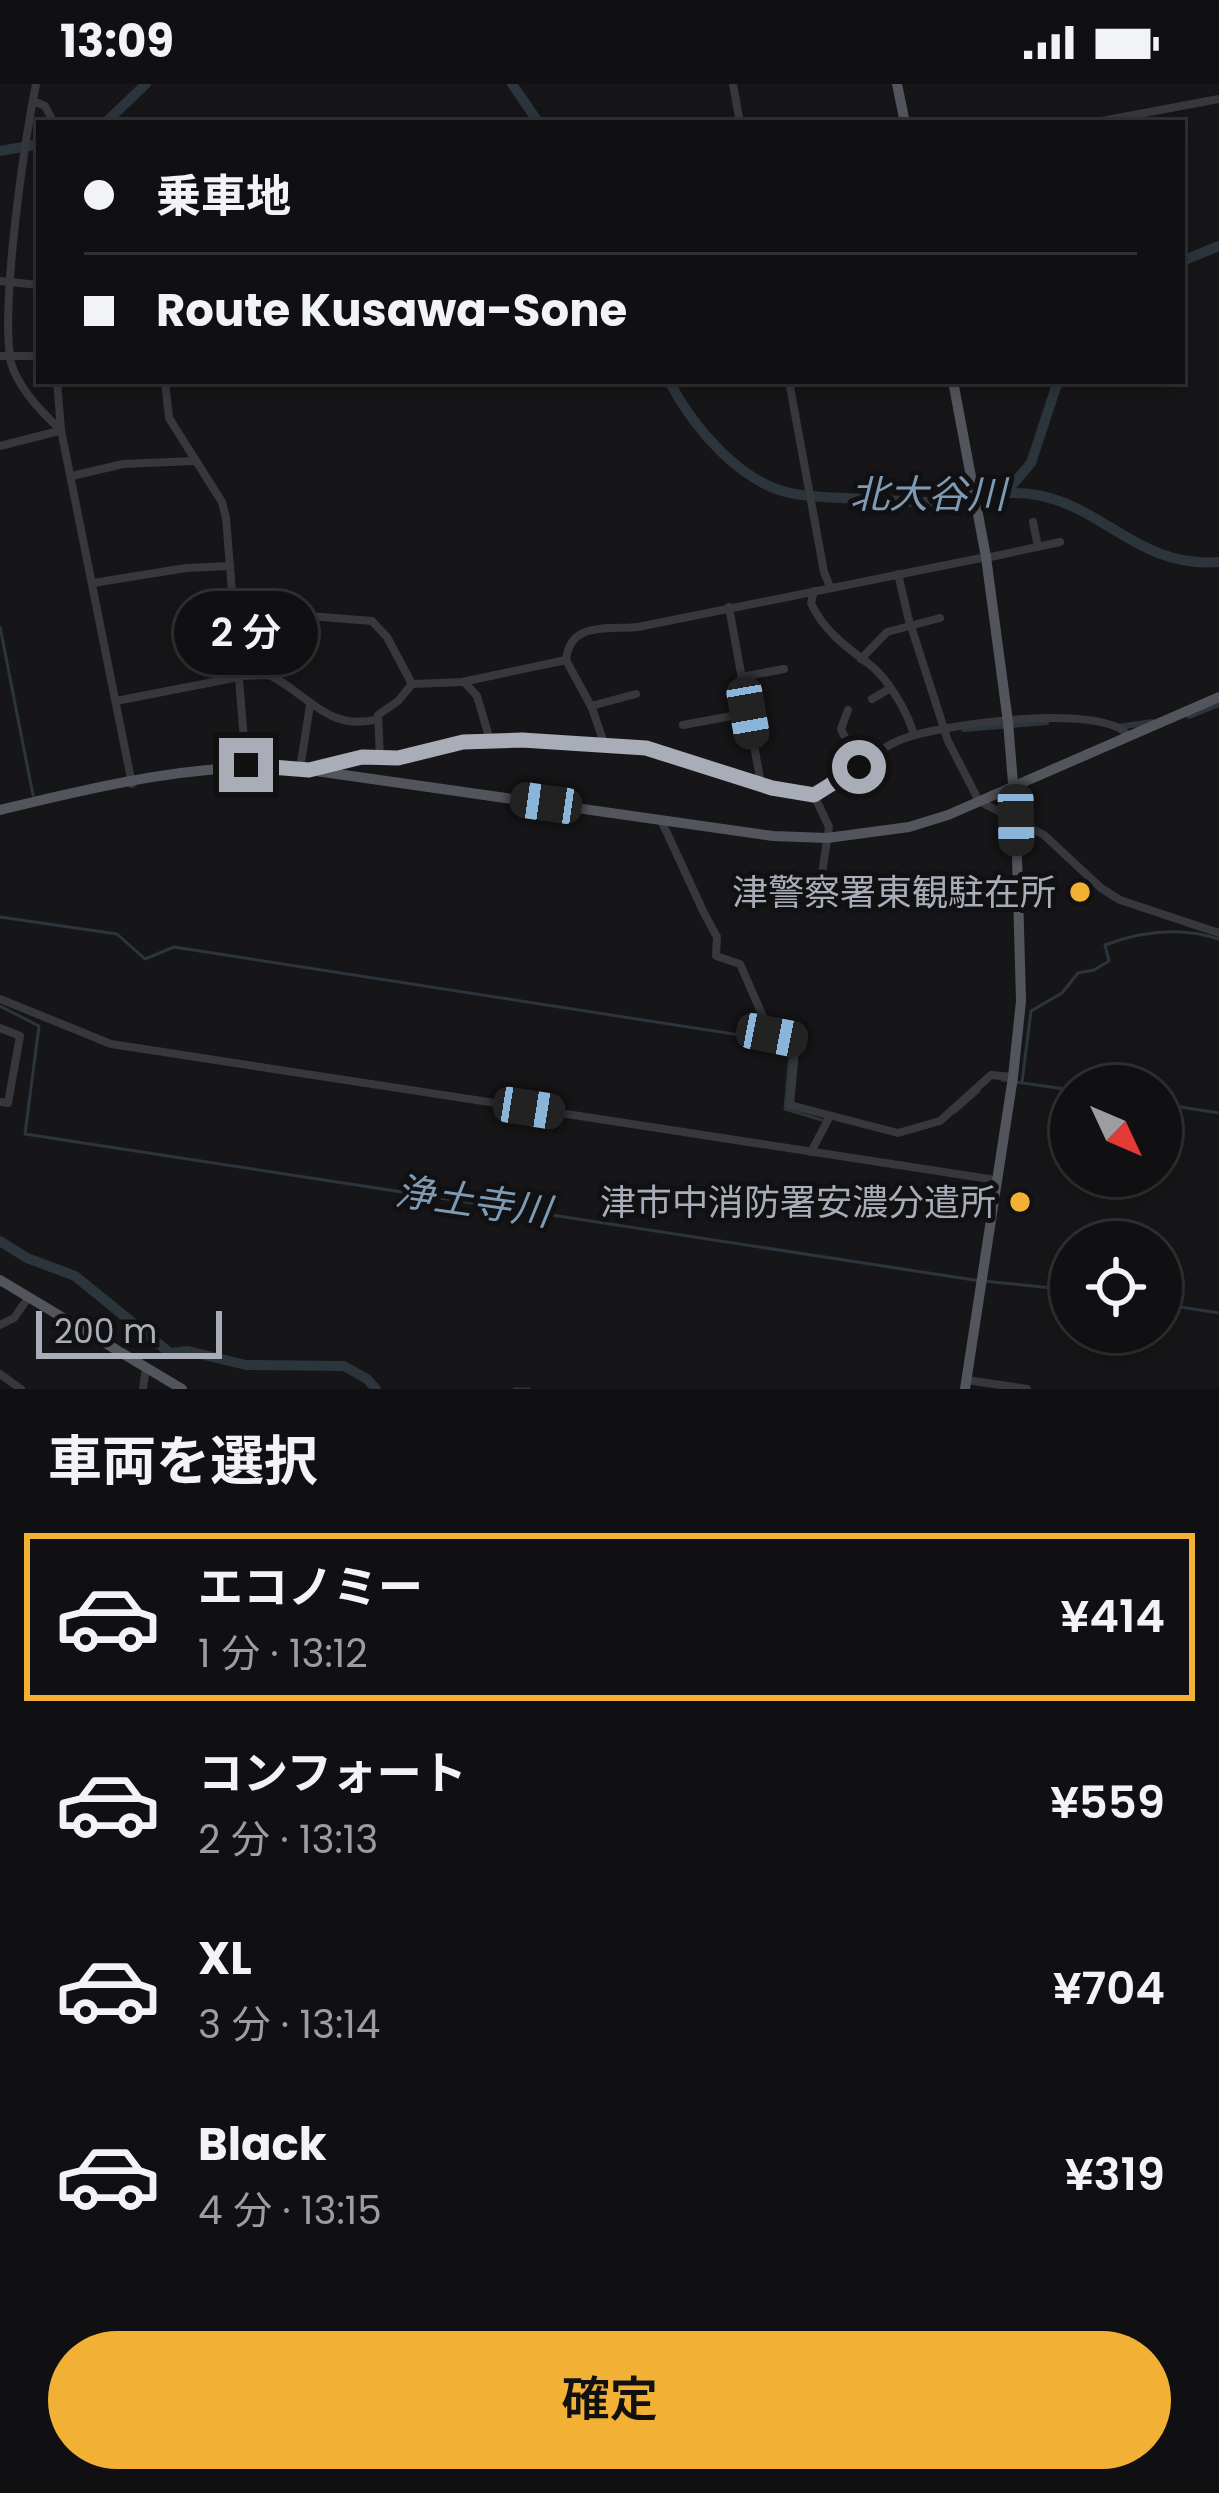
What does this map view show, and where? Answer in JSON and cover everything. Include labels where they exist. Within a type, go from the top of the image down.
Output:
[{"type":"main road","points":[[898,84],[904,120]]},
{"type":"main road","points":[[954,384],[986,558],[1007,722],[1016,820],[1021,1010],[966,1385]]},
{"type":"main road","points":[[0,810],[246,765],[305,769],[773,836],[827,838],[909,827],[1014,788],[1126,734],[1219,697]]},
{"type":"main road","points":[[0,1280],[182,1389]]},
{"type":"street","points":[[36,84],[4,282],[4,354],[24,388],[61,430]]},
{"type":"street","points":[[733,84],[739,120]]},
{"type":"street","points":[[1107,120],[1219,99]]},
{"type":"street","points":[[33,101],[45,106],[52,120]]},
{"type":"street","points":[[4,282],[36,285]]},
{"type":"street","points":[[4,354],[36,356]]},
{"type":"street","points":[[57,384],[61,430],[132,784]]},
{"type":"street","points":[[165,384],[169,418],[222,502],[246,765]]},
{"type":"street","points":[[791,384],[830,587]]},
{"type":"street","points":[[0,446],[61,430]]},
{"type":"street","points":[[72,476],[123,464],[194,460]]},
{"type":"street","points":[[1033,522],[1038,547]]},
{"type":"street","points":[[605,746],[566,660],[570,644],[587,630],[633,628],[1060,542]]},
{"type":"street","points":[[93,583],[230,566]]},
{"type":"street","points":[[898,574],[944,728],[979,801],[1044,835],[1120,900],[1219,933]]},
{"type":"street","points":[[814,590],[811,603],[816,614],[875,668],[914,735]]},
{"type":"street","points":[[729,607],[760,784]]},
{"type":"street","points":[[237,638],[309,616],[372,621],[379,625],[412,683]]},
{"type":"street","points":[[860,659],[880,635],[940,618]]},
{"type":"street","points":[[412,683],[462,682],[566,660]]},
{"type":"street","points":[[741,677],[784,669]]},
{"type":"street","points":[[116,701],[269,675],[310,705],[357,723],[378,719]]},
{"type":"street","points":[[462,682],[475,692],[490,740]]},
{"type":"street","points":[[380,758],[381,711],[398,701],[412,683]]},
{"type":"street","points":[[872,699],[889,689]]},
{"type":"street","points":[[590,706],[636,694]]},
{"type":"street","points":[[310,705],[305,769],[490,740],[662,751],[760,784],[814,795],[896,741],[944,728],[1094,718],[1126,734]]},
{"type":"street","points":[[848,710],[841,729],[859,767]]},
{"type":"street","points":[[683,725],[748,713]]},
{"type":"street","points":[[814,795],[827,820],[820,886],[823,901]]},
{"type":"street","points":[[662,820],[704,914],[714,926],[716,956],[740,964],[772,1035],[796,1040],[790,1105],[898,1132],[940,1121],[991,1075],[1012,1082]]},
{"type":"street","points":[[0,999],[111,1045],[996,1180]]},
{"type":"street","points":[[0,1028],[20,1036],[8,1103],[0,1102]]},
{"type":"street","points":[[811,1151],[831,1115]]},
{"type":"street","points":[[0,1325],[14,1318],[28,1298]]},
{"type":"street","points":[[143,1389],[146,1366]]},
{"type":"street","points":[[0,1374],[21,1389]]},
{"type":"street","points":[[966,1385],[1027,1389]]},
{"type":"waterway","points":[[108,120],[146,84]]},
{"type":"waterway","name":"北大谷川","points":[[512,84],[537,120]]},
{"type":"waterway","points":[[0,151],[36,145]]},
{"type":"waterway","points":[[1185,260],[1219,246]]},
{"type":"waterway","name":"北大谷川","points":[[671,384],[691,417],[721,451],[775,488],[813,496],[920,502],[1007,493],[1042,496],[1087,513],[1146,548],[1192,562],[1219,562]]},
{"type":"waterway","points":[[1008,490],[1031,463],[1057,384]]},
{"type":"waterway","points":[[0,627],[33,795]]},
{"type":"waterway","points":[[1189,716],[1219,704]]},
{"type":"waterway","points":[[964,729],[1046,722]]},
{"type":"waterway","points":[[1118,727],[1152,722]]},
{"type":"waterway","points":[[0,917],[117,934],[145,959],[174,947],[791,1043],[785,1109],[822,1120]]},
{"type":"waterway","points":[[1022,1082],[1031,1011],[1062,993],[1078,973],[1109,961],[1105,945],[1162,932],[1219,939]]},
{"type":"waterway","name":"浄土寺川","points":[[0,1006],[39,1026],[25,1134],[1050,1288]]},
{"type":"waterway","points":[[1002,1080],[1050,1087]]},
{"type":"waterway","points":[[955,1112],[979,1091]]},
{"type":"waterway","points":[[1182,1107],[1219,1113]]},
{"type":"waterway","points":[[0,1241],[27,1258],[75,1276],[170,1353],[188,1351],[246,1365],[344,1366],[376,1389]]},
{"type":"waterway","name":"浄土寺川","points":[[1182,1307],[1219,1313]]},
{"type":"waterway","points":[[514,1389],[530,1389]]},
{"type":"place","name":"津警察署東観駐在所","points":[[1080,892]]},
{"type":"place","name":"津市中消防署安濃分遣所","points":[[1020,1202]]},
{"type":"route","points":[[246,765],[309,770],[362,757],[398,758],[463,742],[522,740],[662,751],[772,788],[814,795],[859,767]]}]
